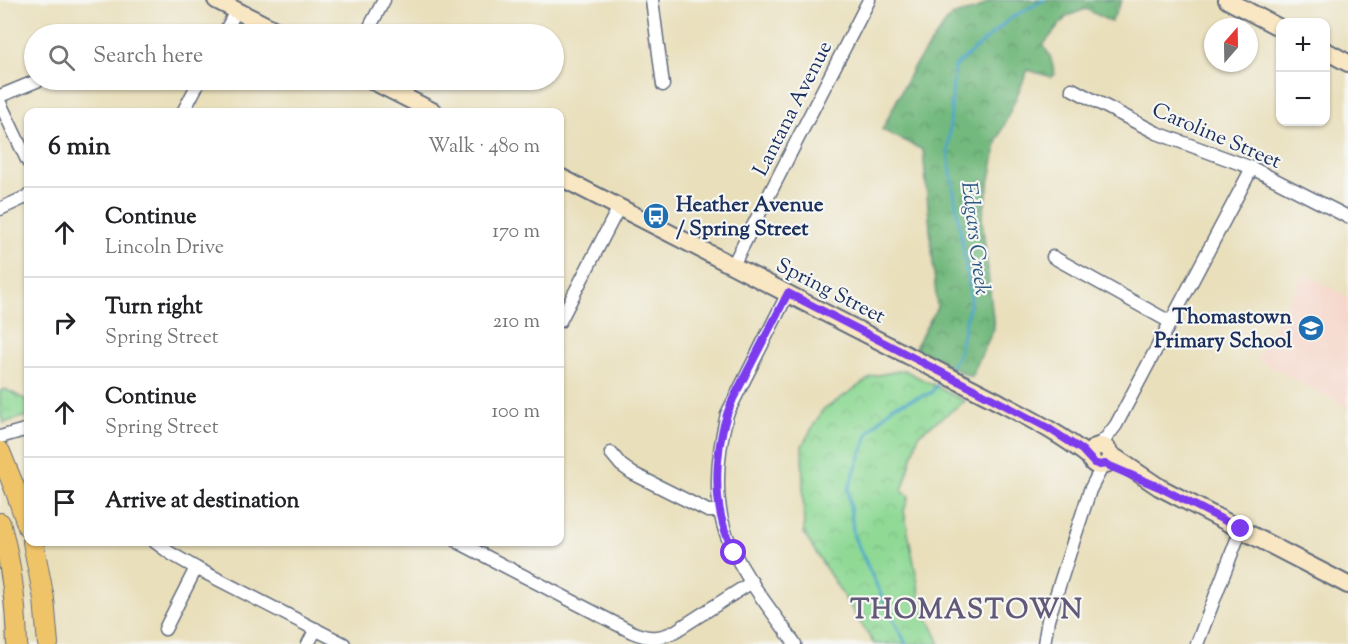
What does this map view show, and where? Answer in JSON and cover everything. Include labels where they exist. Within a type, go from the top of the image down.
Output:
[{"type":"main road","points":[[0,452],[24,515]]},
{"type":"main road","points":[[0,523],[8,550],[17,644]]},
{"type":"main road","points":[[34,546],[44,598],[48,644]]},
{"type":"street","points":[[216,0],[263,24]]},
{"type":"street","points":[[371,24],[384,0]]},
{"type":"street","points":[[652,0],[663,85]]},
{"type":"street","name":"Lantana Avenue","points":[[734,265],[869,0]]},
{"type":"street","points":[[1227,0],[1276,25]]},
{"type":"street","points":[[229,24],[236,10]]},
{"type":"street","points":[[1330,53],[1348,63]]},
{"type":"street","points":[[0,96],[24,86]]},
{"type":"street","name":"Caroline Street","points":[[1071,89],[1157,133],[1252,168],[1348,217]]},
{"type":"street","points":[[185,108],[195,90]]},
{"type":"street","points":[[390,90],[426,108]]},
{"type":"street","points":[[0,103],[24,154]]},
{"type":"street","points":[[1044,644],[1048,621],[1101,456],[1252,168]]},
{"type":"street","name":"Spring Street","points":[[564,179],[958,380],[1048,428],[1082,450],[1101,456],[1348,585]]},
{"type":"street","points":[[0,209],[24,198]]},
{"type":"street","points":[[564,313],[619,207]]},
{"type":"street","points":[[1053,257],[1170,322]]},
{"type":"street","points":[[788,293],[727,414],[718,463],[718,481],[720,511],[725,532],[734,553],[795,644]]},
{"type":"street","points":[[0,437],[24,430]]},
{"type":"street","points":[[612,453],[621,465],[632,473],[708,511],[720,511]]},
{"type":"street","points":[[1197,644],[1241,529]]},
{"type":"street","points":[[160,546],[196,568],[344,644]]},
{"type":"street","points":[[466,546],[643,637],[662,637],[674,632],[752,582]]},
{"type":"street","points":[[165,629],[196,568]]},
{"type":"street","points":[[308,644],[316,629]]},
{"type":"shaded area","name":"Thomastown Primary School","points":[[1304,274],[1348,297],[1348,407],[1256,359]]},
{"type":"green space","points":[[991,0],[1122,0],[1111,22],[1086,9],[1067,16],[1043,45],[1050,56],[1055,74],[1051,77],[1028,70],[998,139],[982,219],[994,328],[971,377],[915,348],[937,307],[923,150],[882,130],[913,68],[951,16],[977,9]]},
{"type":"green space","points":[[904,370],[965,401],[919,434],[902,491],[909,496],[904,511],[922,605],[940,644],[874,644],[804,534],[802,446],[822,411],[873,376]]},
{"type":"green space","points":[[5,389],[24,399],[24,417],[4,423],[0,414],[0,391]]},
{"type":"waterway","name":"Edgars Creek","points":[[949,369],[958,356],[971,298],[948,153],[954,67],[1011,18],[1044,0]]},
{"type":"waterway","name":"Edgars Creek","points":[[906,644],[854,537],[848,490],[869,432],[893,406],[931,393],[942,379]]},
{"type":"place","name":"Heather Avenue / Spring Street","points":[[656,216]]},
{"type":"place","name":"Thomastown Primary School","points":[[1311,328]]},
{"type":"district","name":"THOMASTOWN","points":[[967,609]]},
{"type":"route","points":[[734,553],[725,532],[720,511],[718,463],[723,428],[733,399],[788,293],[1048,428],[1082,450],[1094,463],[1105,464],[1159,487],[1241,529]]}]
